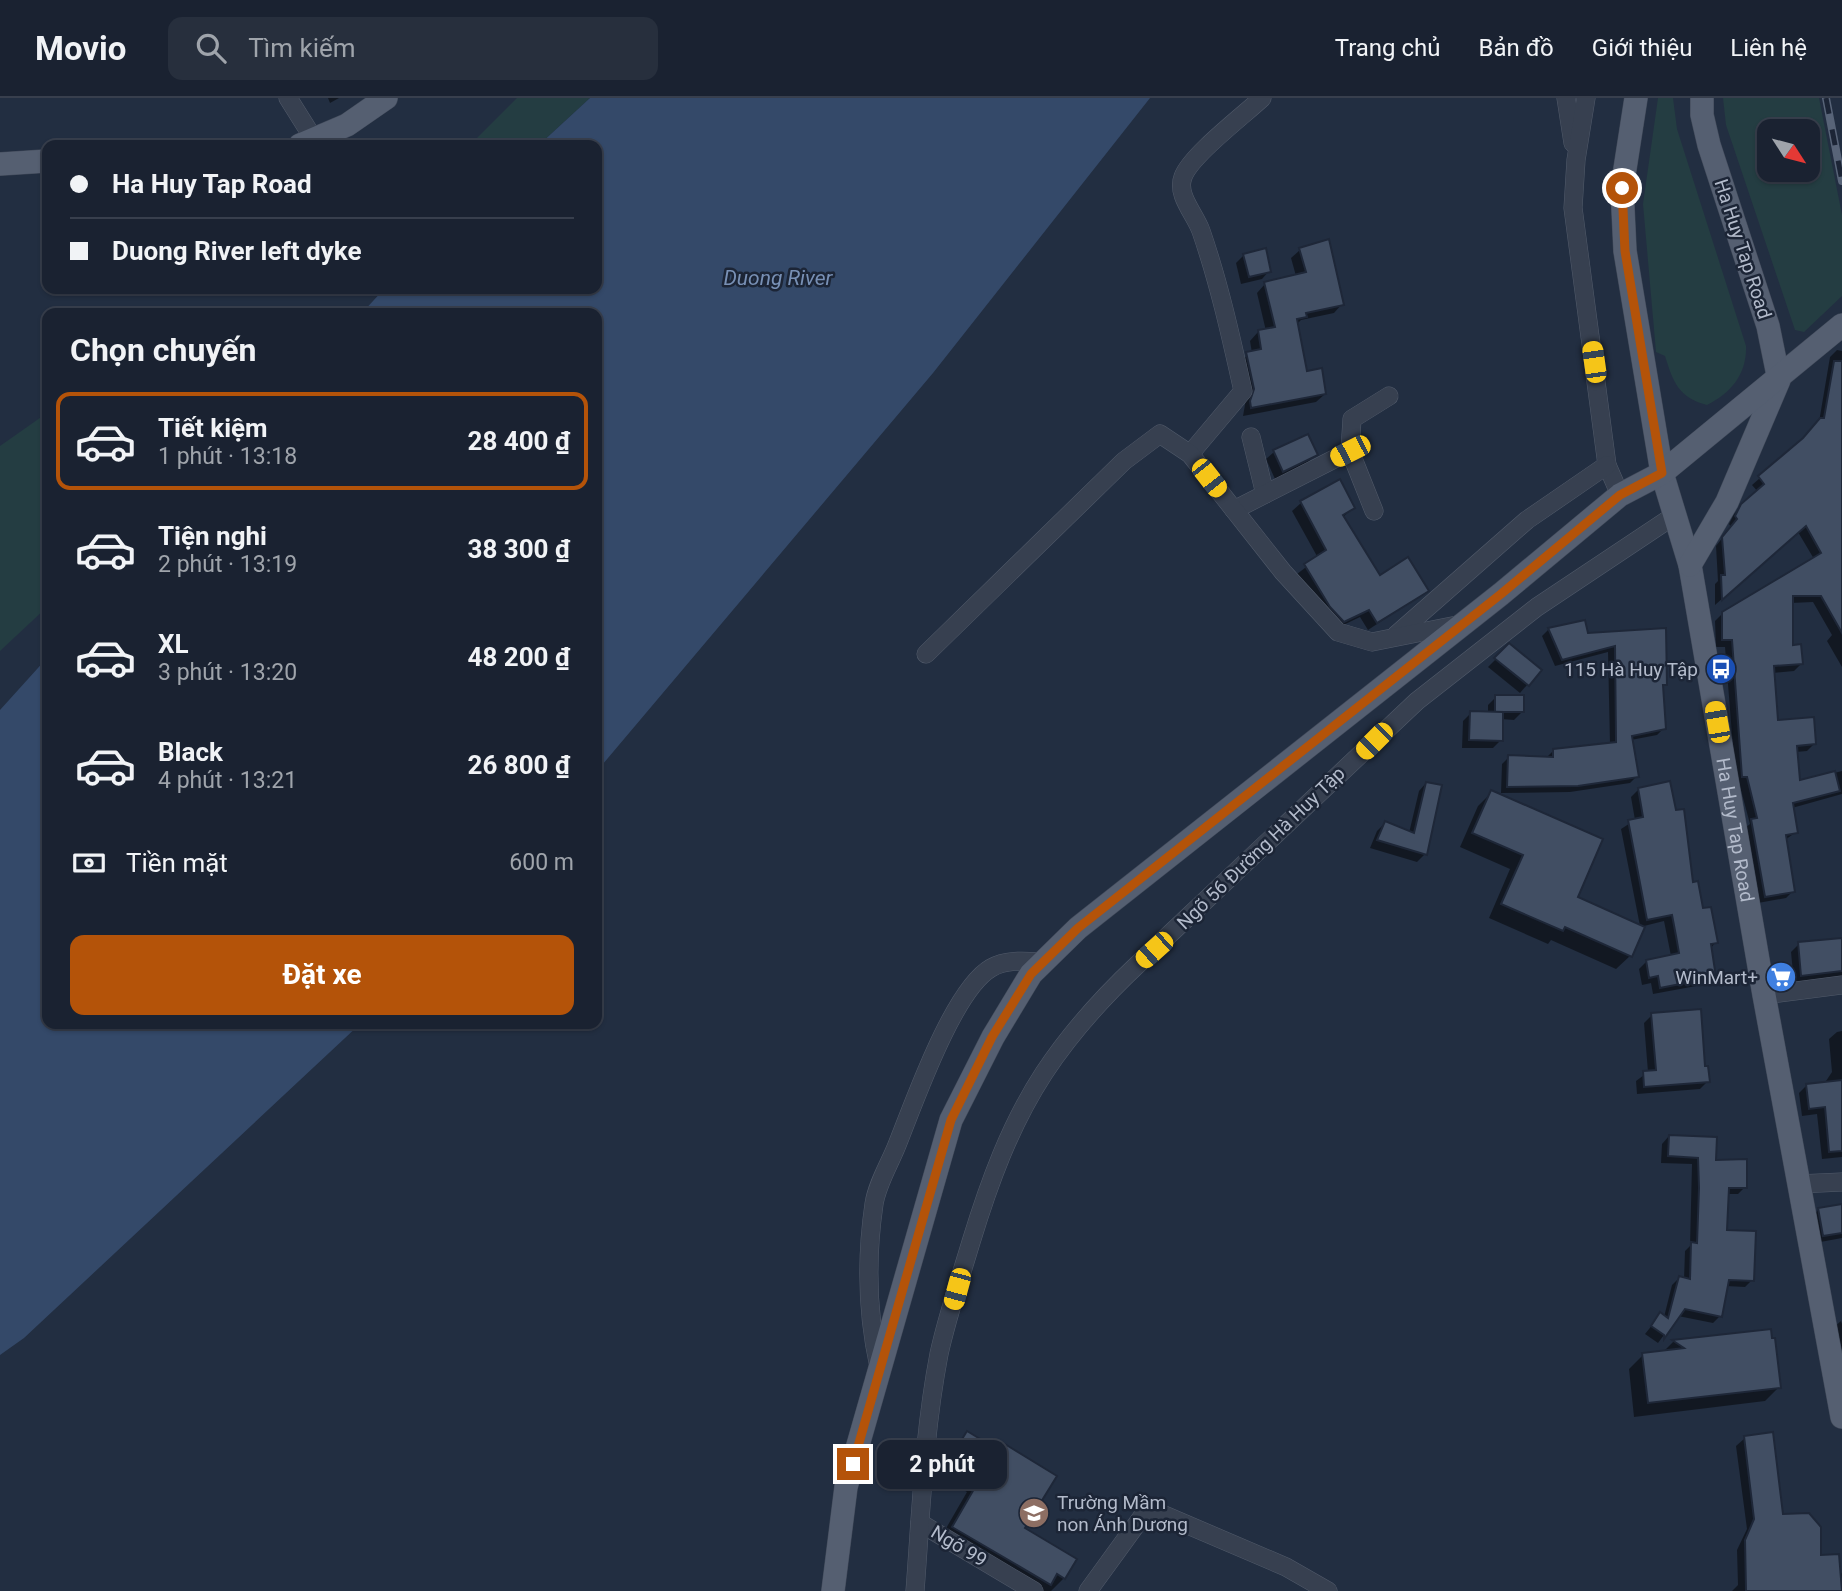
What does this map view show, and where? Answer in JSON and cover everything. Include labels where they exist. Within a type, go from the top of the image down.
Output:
[{"type":"main road","points":[[314,140],[347,125],[386,98]]},
{"type":"main road","points":[[1636,98],[1622,188],[1625,251],[1662,473]]},
{"type":"main road","name":"Ha Huy Tap Road","points":[[1702,98],[1702,115],[1709,145],[1768,326],[1779,380]]},
{"type":"main road","points":[[0,164],[42,161]]},
{"type":"main road","points":[[833,1591],[846,1487],[951,1120],[992,1037],[1043,961],[1078,928],[1462,624],[1620,495],[1662,473],[1842,326]]},
{"type":"main road","points":[[1690,565],[1727,502],[1779,380]]},
{"type":"main road","name":"Ha Huy Tap Road","points":[[1662,473],[1690,565],[1764,995],[1842,1417]]},
{"type":"street","points":[[288,98],[306,140]]},
{"type":"street","points":[[1190,454],[1243,391],[1215,270],[1198,222],[1182,193],[1182,178],[1191,163],[1262,98]]},
{"type":"street","points":[[1566,98],[1576,160]]},
{"type":"street","points":[[1586,98],[1576,160],[1573,208],[1607,465],[1620,495]]},
{"type":"street","points":[[1374,511],[1350,451],[1352,419],[1389,396]]},
{"type":"street","points":[[926,654],[1124,461],[1160,434],[1190,454],[1338,632],[1372,642],[1462,624]]},
{"type":"street","points":[[1251,437],[1265,494]]},
{"type":"street","points":[[1234,510],[1350,451]]},
{"type":"street","points":[[1393,638],[1527,520],[1607,465]]},
{"type":"street","name":"Ngõ 56 Đường Hà Huy Tập","points":[[915,1591],[939,1354],[993,1175],[1020,1115],[1069,1037],[1127,974],[1417,701],[1537,607],[1675,514]]},
{"type":"street","points":[[880,1372],[871,1332],[868,1290],[875,1200],[932,1059],[946,1030],[981,976],[1004,963],[1043,961]]},
{"type":"street","points":[[1764,995],[1842,985]]},
{"type":"street","points":[[1798,1184],[1842,1182]]},
{"type":"street","points":[[1088,1591],[1144,1514],[1155,1511],[1286,1567],[1328,1591]]},
{"type":"street","name":"Ngõ 99","points":[[920,1523],[1034,1591]]},
{"type":"green space","points":[[517,98],[590,98],[544,140],[475,140]]},
{"type":"green space","points":[[1658,98],[1673,98],[1677,129],[1746,346],[1744,365],[1736,382],[1723,395],[1707,405],[1690,398],[1679,388],[1665,356],[1656,352],[1643,204]]},
{"type":"green space","points":[[1723,98],[1819,98],[1842,215],[1842,296],[1804,332],[1795,330],[1726,125]]},
{"type":"green space","points":[[42,417],[42,612],[0,651],[0,446]]},
{"type":"water","name":"Duong River","points":[[590,98],[1150,98],[933,373],[602,765],[602,308],[367,308],[379,294],[602,294],[602,140],[544,140]]},
{"type":"water","points":[[42,664],[42,1029],[355,1029],[24,1338],[0,1355],[0,710]]},
{"type":"building","points":[[1329,239],[1344,305],[1306,313],[1307,317],[1297,319],[1307,371],[1322,368],[1326,394],[1251,408],[1254,389],[1246,352],[1261,349],[1258,330],[1275,327],[1264,282],[1306,272],[1299,248]]},
{"type":"building","points":[[1266,248],[1271,272],[1249,277],[1243,254]]},
{"type":"building","points":[[1834,361],[1842,361],[1842,633],[1821,596],[1793,596],[1793,645],[1801,644],[1803,664],[1774,666],[1778,720],[1814,717],[1816,744],[1797,746],[1800,780],[1835,771],[1840,791],[1793,803],[1798,833],[1786,835],[1795,892],[1765,897],[1751,819],[1757,818],[1747,777],[1742,777],[1732,640],[1722,640],[1722,612],[1821,553],[1806,526],[1722,600],[1721,575],[1725,575],[1722,537],[1737,519],[1735,516],[1741,504],[1764,484],[1758,476],[1803,438],[1820,418],[1824,418]]},
{"type":"building","points":[[1308,434],[1318,455],[1283,472],[1273,450]]},
{"type":"building","points":[[1340,479],[1355,508],[1343,515],[1380,575],[1408,557],[1429,591],[1377,623],[1369,610],[1344,622],[1330,607],[1304,564],[1326,550],[1300,501]]},
{"type":"building","points":[[1585,620],[1588,633],[1666,628],[1667,685],[1663,685],[1666,729],[1632,736],[1639,777],[1578,786],[1507,787],[1508,755],[1553,757],[1553,749],[1616,742],[1615,646],[1562,660],[1548,628]]},
{"type":"building","points":[[1509,643],[1542,670],[1529,686],[1494,658]]},
{"type":"building","points":[[1495,695],[1524,695],[1524,712],[1495,712]]},
{"type":"building","points":[[1470,711],[1503,712],[1503,741],[1469,740]]},
{"type":"building","points":[[1670,781],[1676,810],[1684,809],[1693,882],[1698,881],[1703,908],[1711,907],[1718,943],[1711,944],[1716,977],[1660,988],[1658,976],[1649,978],[1646,960],[1679,953],[1672,915],[1647,920],[1628,820],[1643,817],[1638,788]]},
{"type":"building","points":[[1426,782],[1442,785],[1427,855],[1377,840],[1385,821],[1414,833]]},
{"type":"building","points":[[1491,790],[1603,839],[1578,897],[1645,927],[1632,957],[1565,927],[1563,931],[1501,904],[1523,855],[1472,833]]},
{"type":"building","points":[[1842,938],[1842,971],[1801,976],[1798,942]]},
{"type":"building","points":[[1701,1009],[1705,1066],[1708,1066],[1710,1082],[1644,1087],[1643,1071],[1656,1070],[1651,1013]]},
{"type":"building","points":[[1842,1080],[1842,1151],[1829,1152],[1825,1107],[1809,1109],[1806,1084]]},
{"type":"building","points":[[1669,1135],[1717,1137],[1716,1160],[1747,1159],[1747,1188],[1729,1188],[1727,1230],[1756,1231],[1754,1281],[1729,1280],[1722,1317],[1685,1309],[1664,1339],[1664,1335],[1651,1326],[1660,1312],[1668,1318],[1679,1276],[1690,1279],[1691,1242],[1697,1243],[1699,1188],[1698,1158],[1668,1156]]},
{"type":"building","points":[[1842,1204],[1842,1233],[1823,1236],[1818,1208]]},
{"type":"building","points":[[1771,1329],[1772,1338],[1775,1338],[1781,1388],[1648,1403],[1642,1353],[1684,1348],[1672,1340]]},
{"type":"building","points":[[967,1431],[990,1445],[1000,1441],[1057,1476],[1025,1528],[1077,1559],[1065,1579],[1057,1574],[1051,1585],[952,1527],[982,1475],[951,1457]]},
{"type":"building","points":[[1773,1432],[1783,1514],[1809,1513],[1821,1527],[1821,1555],[1839,1554],[1842,1591],[1746,1591],[1745,1540],[1754,1519],[1744,1436]]},
{"type":"railway","points":[[1826,98],[1842,181]]},
{"type":"place","name":"115 Hà Huy Tập","points":[[1721,669]]},
{"type":"place","name":"WinMart+","points":[[1781,977]]},
{"type":"place","name":"Trường Mầm non Ánh Dương","points":[[1034,1513]]},
{"type":"route","points":[[853,1464],[951,1120],[992,1037],[1031,974],[1078,928],[1501,594],[1620,495],[1662,473],[1625,251],[1622,188]]}]
